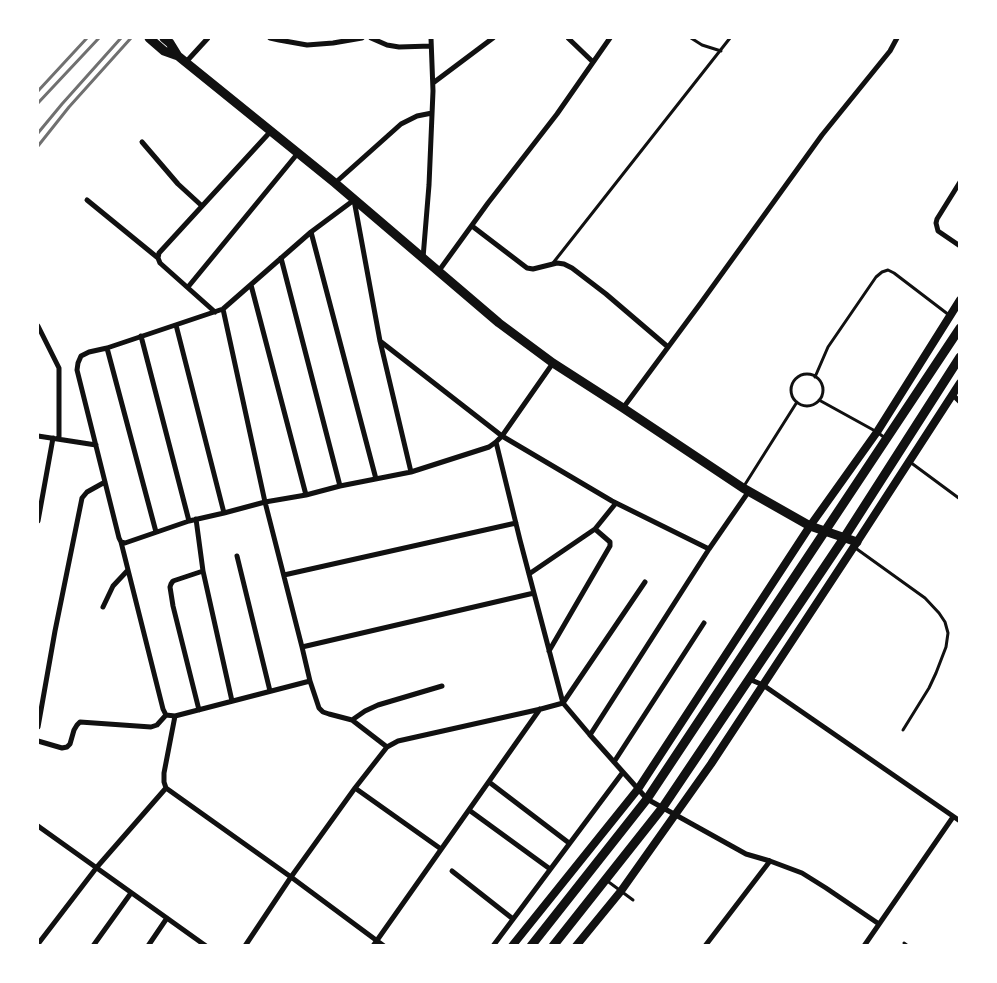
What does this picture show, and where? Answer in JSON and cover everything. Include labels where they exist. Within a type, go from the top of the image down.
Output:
[{"type":"main road","points":[[149,38],[164,51],[178,56],[186,62],[272,131],[499,324],[553,363],[746,490],[810,526],[844,538],[855,545]]},
{"type":"main road","points":[[164,38],[170,43],[178,56]]},
{"type":"main road","points":[[531,946],[647,799],[960,328]]},
{"type":"main road","points":[[553,946],[663,808],[844,538],[960,357]]},
{"type":"street","points":[[186,62],[208,38]]},
{"type":"street","points":[[273,38],[307,45],[362,38]]},
{"type":"street","points":[[371,38],[399,47],[431,46]]},
{"type":"street","points":[[423,259],[432,113],[431,38]]},
{"type":"street","points":[[433,82],[493,38]]},
{"type":"street","points":[[568,38],[593,62]]},
{"type":"street","points":[[438,272],[557,114],[610,38]]},
{"type":"street","points":[[623,408],[822,135],[890,51],[897,38]]},
{"type":"street","points":[[335,183],[401,124],[417,116],[432,113]]},
{"type":"street","points":[[158,258],[163,248],[272,131]]},
{"type":"street","points":[[142,142],[178,184],[202,206]]},
{"type":"street","points":[[188,287],[298,153]]},
{"type":"street","points":[[960,182],[937,218],[936,223],[938,230],[960,246]]},
{"type":"street","points":[[87,200],[158,258],[160,263],[215,312]]},
{"type":"street","points":[[166,715],[77,370],[81,356],[223,309],[311,232],[354,200],[380,341],[411,472]]},
{"type":"street","points":[[472,226],[527,268],[533,270],[557,263],[572,268],[606,294],[668,347]]},
{"type":"street","points":[[311,232],[376,479]]},
{"type":"street","points":[[281,258],[340,486]]},
{"type":"street","points":[[251,286],[306,495]]},
{"type":"street","points":[[512,946],[638,789],[810,526],[877,432],[960,300]]},
{"type":"street","points":[[223,309],[265,502],[310,681],[319,708],[322,712],[352,720],[387,747]]},
{"type":"street","points":[[176,325],[224,513]]},
{"type":"street","points":[[38,326],[59,368],[56,439],[38,521]]},
{"type":"street","points":[[141,336],[189,521]]},
{"type":"street","points":[[380,341],[502,436],[616,503],[709,549]]},
{"type":"street","points":[[107,348],[156,532]]},
{"type":"street","points":[[121,542],[125,543],[196,519],[265,502],[411,472],[489,446],[502,436],[553,363]]},
{"type":"street","points":[[576,946],[621,891],[711,764],[960,383]]},
{"type":"street","points":[[952,394],[960,402]]},
{"type":"street","points":[[38,436],[96,445]]},
{"type":"street","points":[[496,442],[563,703],[647,799],[746,854],[802,873],[879,924]]},
{"type":"street","points":[[38,727],[82,498],[87,492],[105,482]]},
{"type":"street","points":[[590,735],[746,490]]},
{"type":"street","points":[[529,574],[595,529],[616,503]]},
{"type":"street","points":[[196,519],[203,571],[232,701]]},
{"type":"street","points":[[284,575],[516,523]]},
{"type":"street","points":[[549,651],[610,546],[610,542],[595,529]]},
{"type":"street","points":[[238,556],[270,691]]},
{"type":"street","points":[[103,607],[113,586],[128,570]]},
{"type":"street","points":[[198,710],[170,587],[173,581],[203,571]]},
{"type":"street","points":[[246,946],[291,877],[387,747],[398,741],[563,703],[645,582]]},
{"type":"street","points":[[302,647],[534,593]]},
{"type":"street","points":[[614,762],[704,623]]},
{"type":"street","points":[[749,678],[960,821]]},
{"type":"street","points":[[166,715],[175,716],[310,681]]},
{"type":"street","points":[[352,720],[378,705],[442,686]]},
{"type":"street","points":[[373,946],[541,709]]},
{"type":"street","points":[[38,742],[62,748],[66,747],[70,744],[74,730],[80,722],[151,727],[157,725],[166,715]]},
{"type":"street","points":[[175,716],[164,773],[166,788],[384,946]]},
{"type":"street","points":[[699,754],[711,764]]},
{"type":"street","points":[[494,946],[622,772]]},
{"type":"street","points":[[489,782],[570,843]]},
{"type":"street","points":[[38,944],[96,867],[166,788]]},
{"type":"street","points":[[355,788],[441,849]]},
{"type":"street","points":[[469,810],[550,869]]},
{"type":"street","points":[[864,946],[953,817]]},
{"type":"street","points":[[38,826],[206,946]]},
{"type":"street","points":[[705,946],[770,861]]},
{"type":"street","points":[[452,871],[514,918]]},
{"type":"street","points":[[93,946],[131,893]]},
{"type":"street","points":[[148,946],[167,918]]},
{"type":"lane","points":[[691,38],[702,45],[721,51]]},
{"type":"lane","points":[[552,264],[730,38]]},
{"type":"lane","points":[[815,377],[828,348],[876,277],[882,272],[888,270],[894,273],[950,315]]},
{"type":"lane","points":[[810,375],[815,377],[822,385],[820,400],[811,406],[796,402],[792,393],[793,383],[800,376],[810,375]]},
{"type":"lane","points":[[820,400],[886,439]]},
{"type":"lane","points":[[746,490],[796,402]]},
{"type":"lane","points":[[909,461],[960,499]]},
{"type":"lane","points":[[855,545],[924,598],[939,612],[945,622],[948,633],[946,647],[930,688],[902,730]]},
{"type":"lane","points":[[605,880],[634,900]]},
{"type":"railway","points":[[38,91],[87,38]]},
{"type":"railway","points":[[38,103],[99,38]]},
{"type":"railway","points":[[38,133],[121,38]]},
{"type":"railway","points":[[38,146],[69,107],[131,38]]}]
